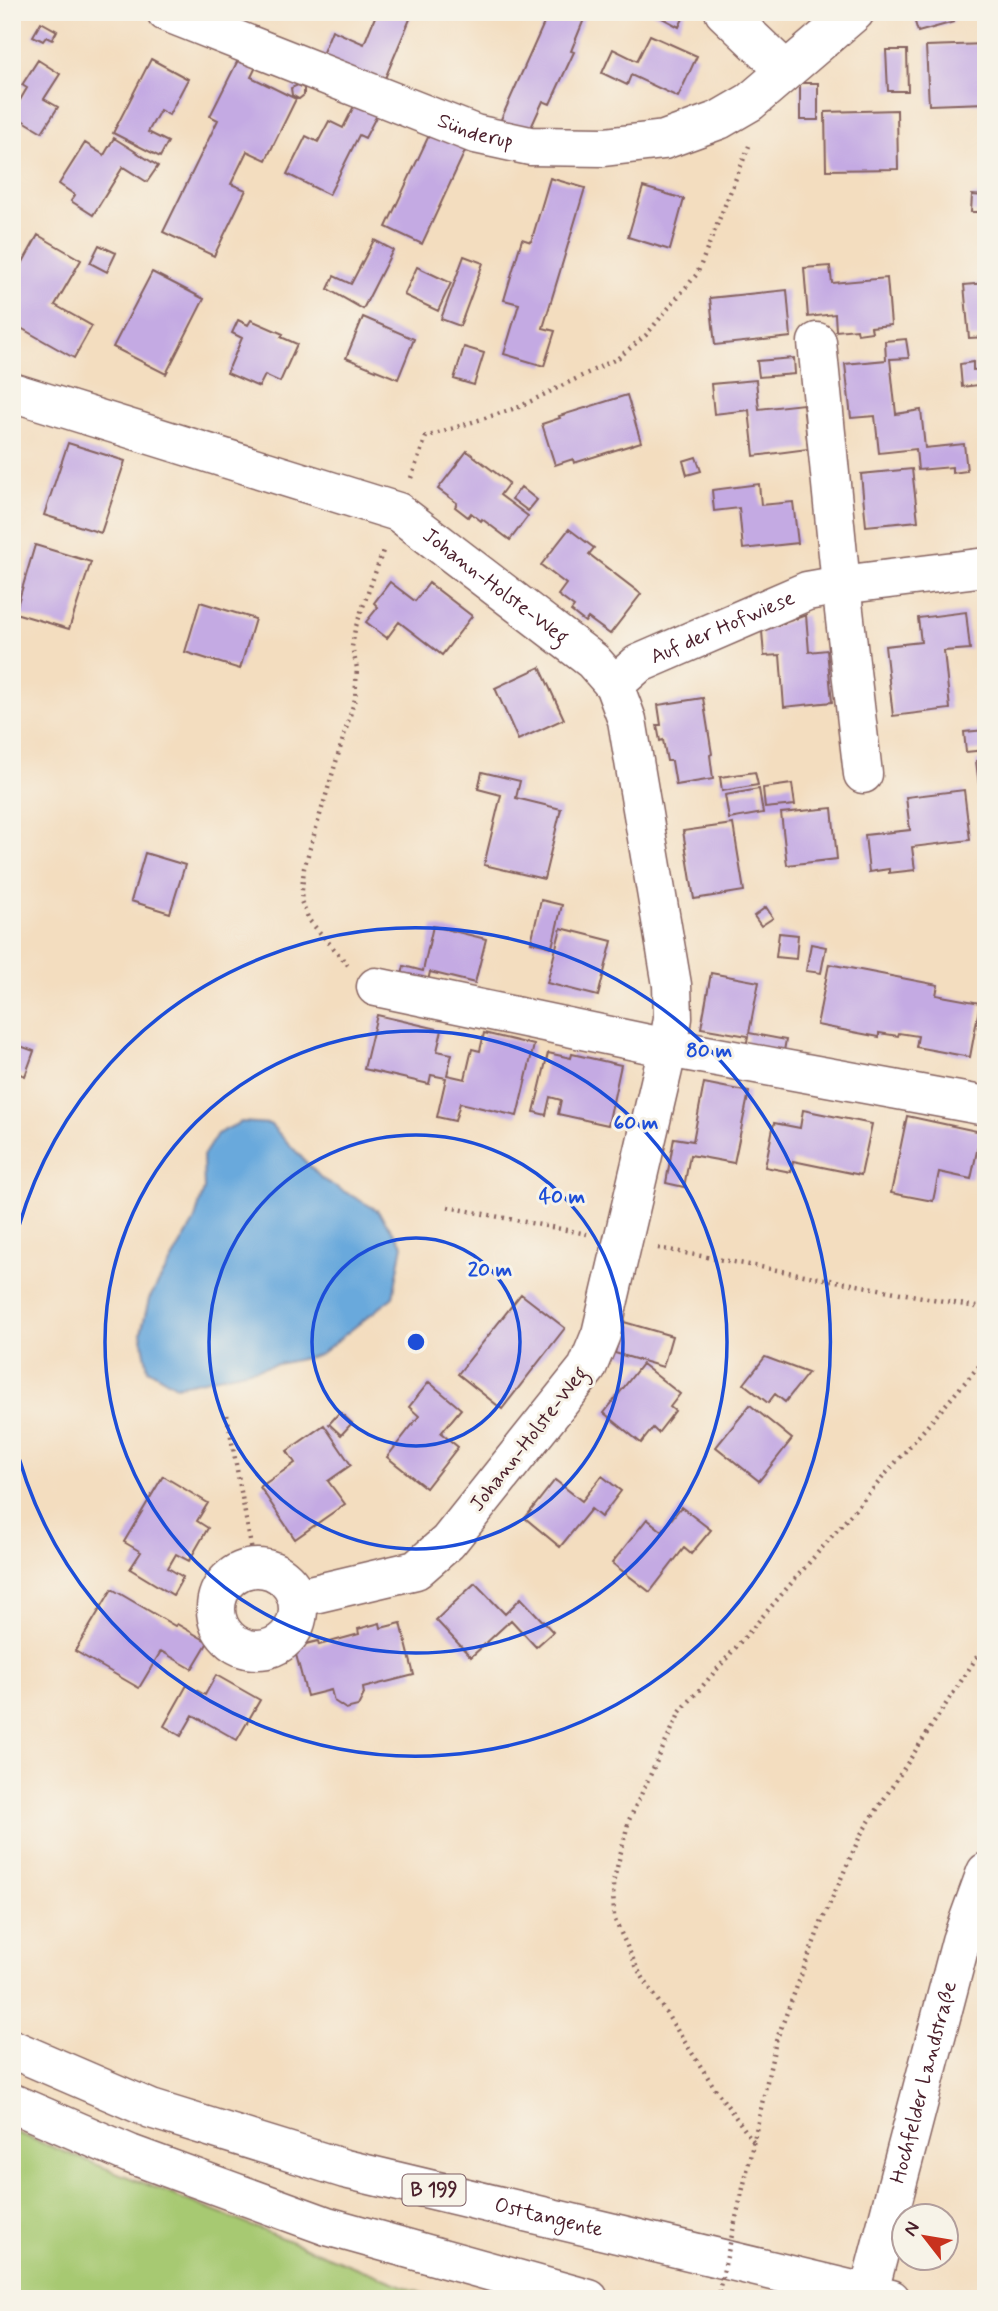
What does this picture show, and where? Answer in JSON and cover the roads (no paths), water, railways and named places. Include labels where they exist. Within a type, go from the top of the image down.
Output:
[{"type":"street","name":"Sünderup","points":[[166,12],[475,134],[530,146],[604,148],[664,139],[719,120],[750,102],[855,12]]},
{"type":"street","points":[[724,12],[785,70]]},
{"type":"street","points":[[817,342],[863,774]]},
{"type":"street","name":"Johann-Holste-Weg","points":[[12,392],[398,512],[593,661],[614,685],[627,720],[672,985],[674,1017],[601,1334],[587,1368],[448,1542],[416,1570],[297,1598]]},
{"type":"street","name":"Auf der Hofwiese","points":[[614,685],[638,664],[807,591],[986,567]]},
{"type":"street","points":[[376,987],[668,1048],[986,1106]]},
{"type":"street","points":[[255,1568],[269,1570],[281,1576],[291,1585],[297,1598],[295,1624],[288,1636],[266,1649],[252,1650],[228,1639],[220,1628],[216,1615],[217,1601],[230,1578],[255,1568]]},
{"type":"street","name":"Hochfelder Landstraße","points":[[875,2297],[961,1941],[986,1872]]},
{"type":"street","name":"Osttangente","points":[[12,2049],[151,2109],[345,2169],[875,2297]]},
{"type":"street","points":[[12,2103],[130,2154],[327,2226],[589,2299]]},
{"type":"water","points":[[241,1122],[270,1124],[322,1179],[377,1210],[403,1245],[393,1297],[319,1355],[176,1386],[148,1369],[141,1333],[149,1299],[194,1222],[204,1189],[203,1156],[217,1134]]}]
